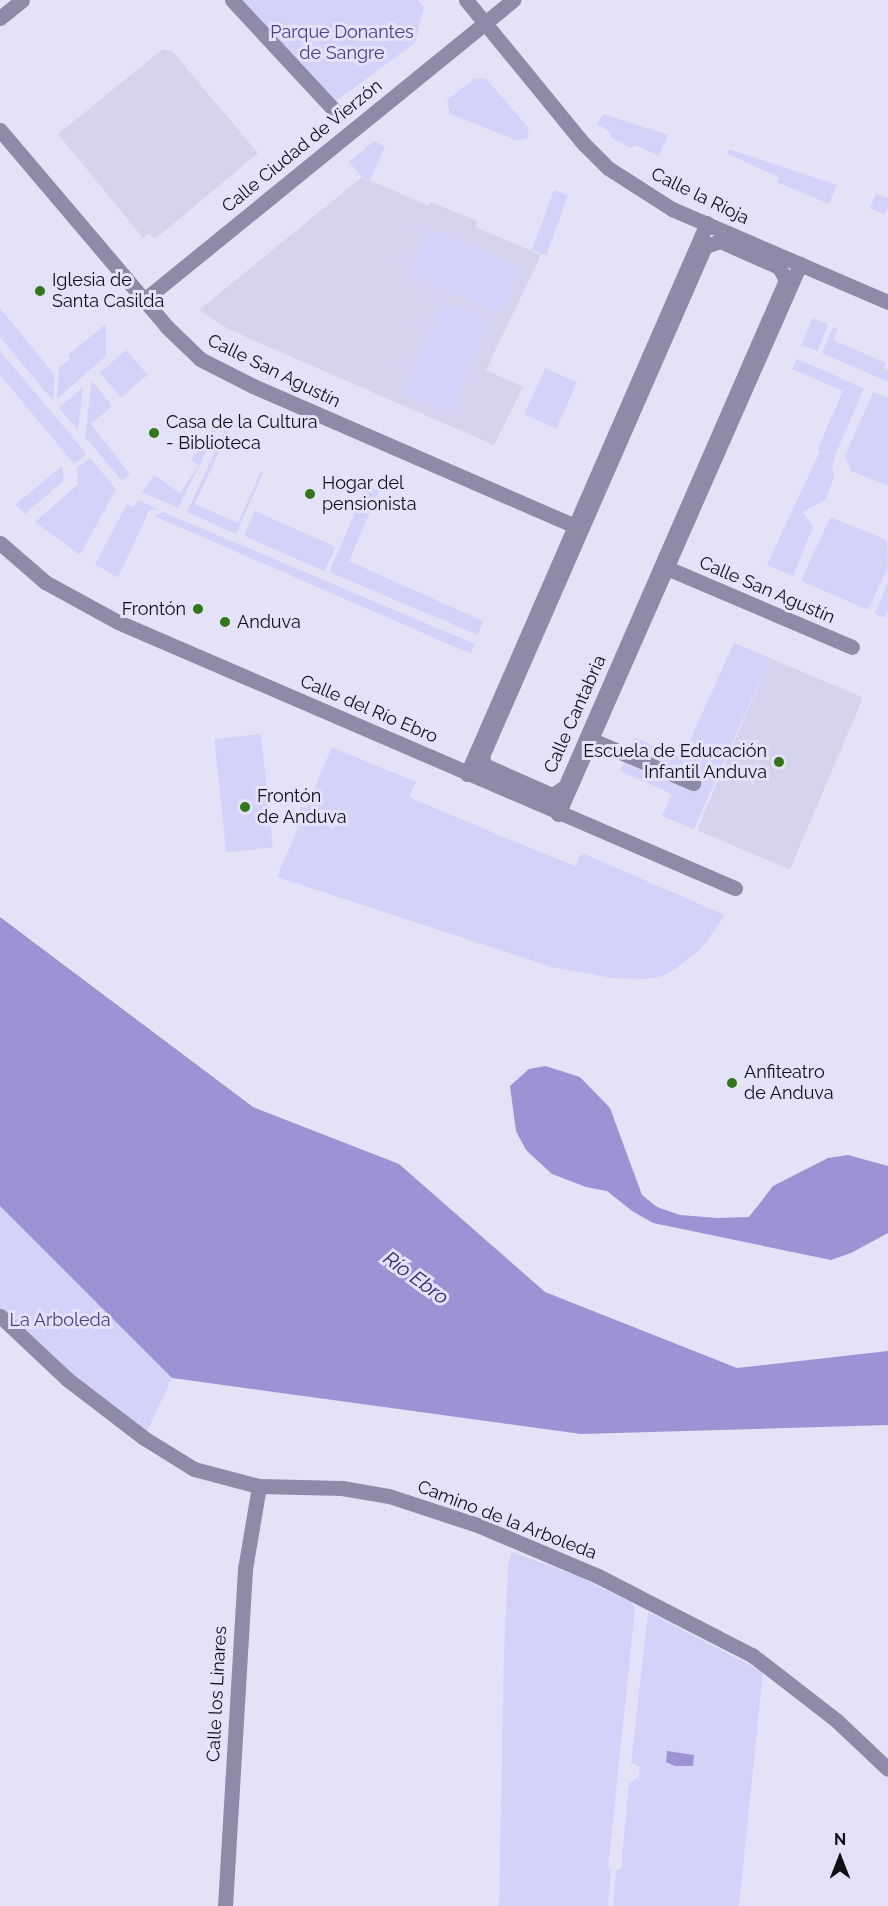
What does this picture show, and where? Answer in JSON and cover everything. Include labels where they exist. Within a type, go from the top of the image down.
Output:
[{"type":"street","points":[[0,18],[22,0]]},
{"type":"street","points":[[232,0],[338,114]]},
{"type":"street","name":"Calle la Rioja","points":[[466,0],[584,144],[608,168],[653,198],[707,224],[888,302]]},
{"type":"street","name":"Calle Ciudad de Vierzón","points":[[144,300],[513,0]]},
{"type":"street","name":"Calle San Agustín","points":[[0,130],[185,347],[200,359],[264,391],[575,526]]},
{"type":"street","points":[[468,774],[707,224]]},
{"type":"street","name":"Calle Cantabria","points":[[720,241],[779,267],[786,280],[565,787],[552,795],[484,765],[482,756],[705,246],[720,241]]},
{"type":"street","name":"Calle Cantabria","points":[[558,814],[800,264]]},
{"type":"street","name":"Calle del Río Ebro","points":[[0,543],[45,582],[118,622],[558,814],[735,888]]},
{"type":"street","name":"Calle San Agustín","points":[[667,568],[852,647]]},
{"type":"street","points":[[591,740],[693,783]]},
{"type":"street","name":"Camino de la Arboleda","points":[[0,1316],[67,1379],[167,1454],[209,1475],[258,1486],[342,1488],[389,1496],[480,1526],[598,1576],[752,1655],[836,1720],[888,1769]]},
{"type":"street","name":"Calle los Linares","points":[[225,1906],[244,1580],[258,1486]]},
{"type":"shaded area","points":[[163,49],[172,51],[258,153],[155,239],[149,233],[143,238],[58,134]]},
{"type":"shaded area","points":[[362,177],[429,206],[431,202],[477,221],[475,227],[541,255],[486,370],[523,387],[494,445],[230,330],[199,310]]},
{"type":"shaded area","name":"Escuela de Educación Infantil Anduva","points":[[770,658],[863,697],[790,870],[697,830]]},
{"type":"green space","name":"Parque Donantes de Sangre","points":[[240,0],[418,0],[424,7],[415,43],[336,101]]},
{"type":"green space","points":[[475,78],[486,79],[529,128],[527,139],[516,140],[450,114],[447,100]]},
{"type":"green space","points":[[603,114],[668,135],[659,156],[635,145],[631,148],[610,137],[611,133],[597,124]]},
{"type":"green space","points":[[374,141],[385,147],[370,180],[362,177],[349,162]]},
{"type":"green space","points":[[729,149],[837,185],[829,204],[777,182],[779,177],[727,154]]},
{"type":"green space","points":[[554,190],[568,195],[546,255],[532,250]]},
{"type":"green space","points":[[876,194],[888,198],[888,207],[884,215],[870,208]]},
{"type":"green space","points":[[429,228],[521,267],[501,314],[409,275]]},
{"type":"green space","points":[[443,300],[490,320],[450,413],[404,393]]},
{"type":"green space","points":[[0,308],[53,373],[55,371],[53,401],[0,337]]},
{"type":"green space","points":[[812,318],[828,324],[817,351],[802,345]]},
{"type":"green space","points":[[106,324],[106,356],[57,399],[59,368],[70,359],[68,355]]},
{"type":"green space","points":[[833,327],[838,328],[833,340],[886,363],[884,368],[888,370],[888,382],[822,353]]},
{"type":"green space","points":[[126,350],[148,375],[121,398],[100,373]]},
{"type":"green space","points":[[0,351],[87,454],[74,464],[0,375]]},
{"type":"green space","points":[[797,359],[864,388],[832,465],[834,476],[826,499],[803,512],[813,527],[793,576],[767,565],[820,451],[817,450],[843,391],[792,369]]},
{"type":"green space","points":[[545,368],[577,382],[556,429],[524,415]]},
{"type":"green space","points":[[92,380],[112,406],[91,424],[130,474],[122,481],[85,437]]},
{"type":"green space","points":[[83,387],[78,430],[59,408]]},
{"type":"green space","points":[[873,392],[888,398],[888,486],[851,471],[845,456]]},
{"type":"green space","points":[[228,423],[231,425],[195,504],[238,523],[261,471],[263,473],[236,534],[187,512]]},
{"type":"green space","points":[[215,426],[218,428],[178,508],[142,492],[154,475],[180,493],[199,465],[191,460]]},
{"type":"green space","points":[[90,458],[116,489],[80,555],[35,522],[78,484],[77,468]]},
{"type":"green space","points":[[62,466],[64,480],[25,514],[15,505]]},
{"type":"green space","points":[[367,486],[379,491],[349,561],[483,621],[478,635],[329,572]]},
{"type":"green space","points":[[138,500],[157,509],[149,511],[118,578],[95,564],[127,504],[134,507]]},
{"type":"green space","points":[[255,511],[335,547],[324,571],[244,536]]},
{"type":"green space","points":[[163,512],[475,644],[471,654],[154,516]]},
{"type":"green space","points":[[830,517],[887,540],[888,567],[868,610],[801,581]]},
{"type":"green space","points":[[888,582],[888,610],[884,618],[875,614]]},
{"type":"green space","points":[[734,643],[770,658],[694,829],[662,816],[672,794],[620,771],[624,763],[695,793],[702,778],[630,748],[634,737],[682,758]]},
{"type":"green space","name":"Frontón de Anduva","points":[[261,734],[273,847],[226,852],[214,739]]},
{"type":"green space","points":[[332,747],[416,782],[409,797],[575,866],[582,853],[725,915],[702,948],[663,976],[646,979],[612,978],[552,967],[277,877],[298,828],[292,824],[301,806],[306,808]]},
{"type":"green space","name":"La Arboleda","points":[[0,1206],[172,1378],[144,1438],[0,1316]]},
{"type":"green space","points":[[512,1552],[577,1576],[631,1602],[635,1609],[608,1868],[611,1869],[608,1906],[499,1906],[504,1656],[508,1566]]},
{"type":"green space","points":[[648,1612],[763,1672],[739,1906],[613,1906],[616,1870],[621,1869],[629,1784],[639,1776],[640,1767],[631,1763]]},
{"type":"water","name":"Río Ebro","points":[[0,917],[253,1107],[399,1164],[545,1292],[737,1368],[888,1351],[888,1425],[581,1434],[172,1378],[0,1206]]},
{"type":"water","points":[[545,1066],[580,1077],[610,1108],[642,1195],[657,1207],[680,1215],[717,1218],[749,1217],[773,1186],[828,1158],[848,1155],[888,1166],[888,1233],[851,1253],[831,1260],[653,1223],[632,1211],[607,1191],[586,1187],[552,1174],[526,1150],[516,1131],[510,1086],[529,1069]]},
{"type":"water","points":[[667,1751],[694,1755],[693,1766],[675,1766],[666,1762]]},
{"type":"place","name":"Iglesia de Santa Casilda","points":[[40,291]]},
{"type":"place","name":"Casa de la Cultura - Biblioteca","points":[[154,433]]},
{"type":"place","name":"Hogar del pensionista","points":[[310,494]]},
{"type":"place","name":"Frontón","points":[[198,609]]},
{"type":"place","name":"Anduva","points":[[225,622]]},
{"type":"place","name":"Escuela de Educación Infantil Anduva","points":[[779,762]]},
{"type":"place","name":"Frontón de Anduva","points":[[245,807]]},
{"type":"place","name":"Anfiteatro de Anduva","points":[[732,1083]]}]
